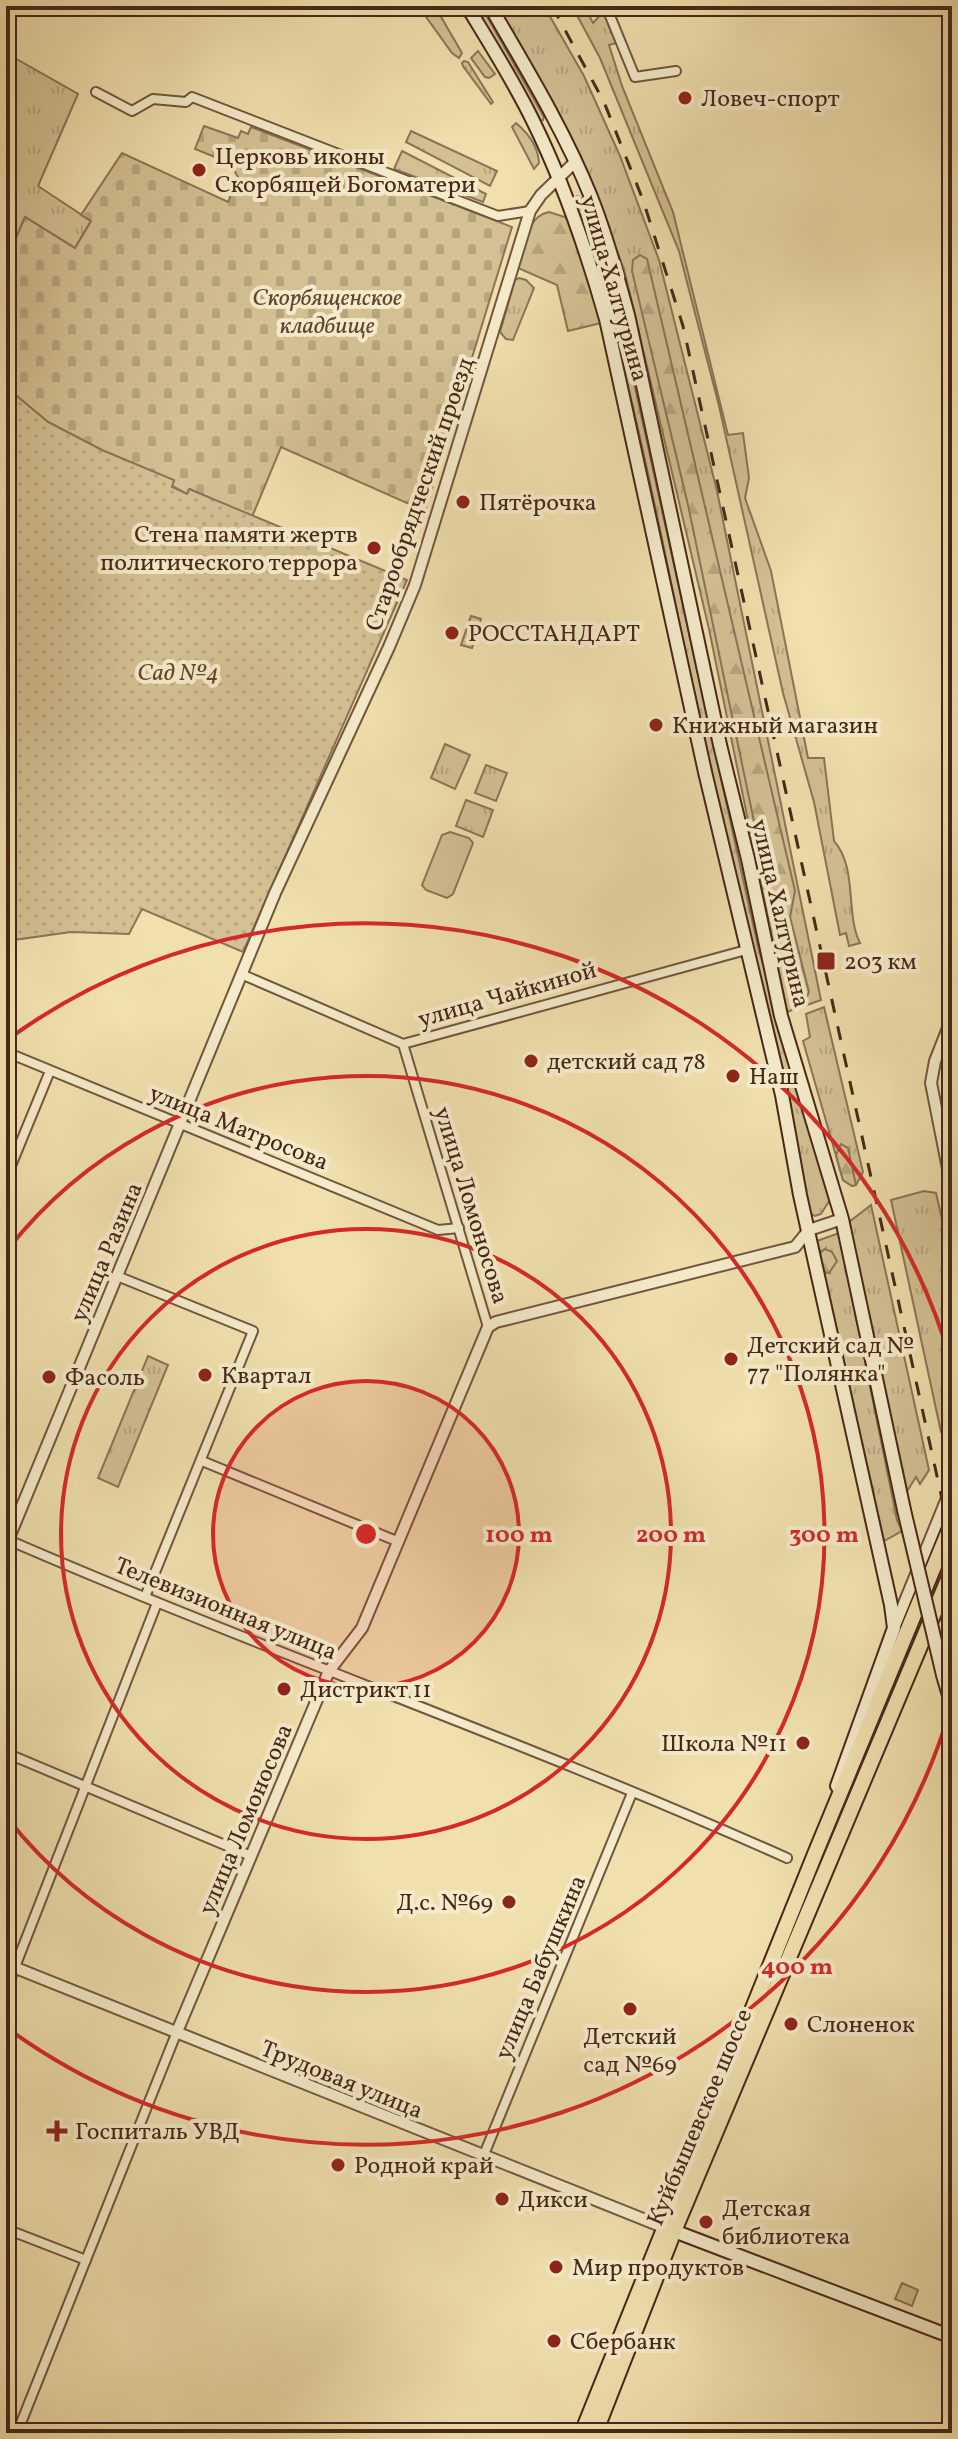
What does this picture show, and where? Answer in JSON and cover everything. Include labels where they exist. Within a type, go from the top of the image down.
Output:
[{"type":"main road","name":"улица Халтурина","points":[[467,6],[534,121],[592,269],[606,319],[746,950],[782,1095],[894,1628]]},
{"type":"main road","name":"улица Халтурина","points":[[490,6],[575,162],[613,261],[628,315],[781,1016],[842,1219],[904,1510],[952,1706]]},
{"type":"main road","name":"Куйбышевское шоссе","points":[[595,2433],[669,2230],[815,1854],[952,1523]]},
{"type":"main road","name":"Куйбышевское шоссе","points":[[582,2433],[952,1570]]},
{"type":"main road","name":"Куйбышевское шоссе","points":[[815,1854],[858,1721],[894,1628]]},
{"type":"main road","points":[[669,2230],[952,2337]]},
{"type":"street","points":[[606,6],[635,77],[676,71]]},
{"type":"street","points":[[96,92],[132,111],[153,99],[186,102],[192,97],[498,216],[530,211]]},
{"type":"street","name":"Старообрядческий проезд","points":[[241,974],[415,585],[530,211],[541,195],[575,162]]},
{"type":"street","name":"улица Чайкиной","points":[[241,974],[403,1044],[746,950]]},
{"type":"street","name":"улица Разина","points":[[7,1542],[182,1125],[241,974]]},
{"type":"street","points":[[952,1018],[935,1061],[931,1083],[952,1189]]},
{"type":"street","name":"улица Ломоносова","points":[[18,2430],[176,2034],[329,1671],[362,1628],[488,1327],[403,1044]]},
{"type":"street","name":"улица Матросова","points":[[6,1052],[438,1230],[459,1228]]},
{"type":"street","points":[[6,1178],[50,1071]]},
{"type":"street","points":[[488,1327],[508,1319],[795,1247],[809,1230],[842,1219]]},
{"type":"street","points":[[117,1276],[253,1331],[145,1597]]},
{"type":"street","points":[[202,1461],[399,1542]]},
{"type":"street","name":"Куйбышевское шоссе","points":[[894,1628],[952,1486]]},
{"type":"street","name":"Телевизионная улица","points":[[7,1542],[787,1858]]},
{"type":"street","points":[[6,1990],[10,1966],[157,1603]]},
{"type":"street","points":[[6,1753],[251,1856]]},
{"type":"street","name":"улица Бабушкина","points":[[483,2157],[632,1793]]},
{"type":"street","name":"Трудовая улица","points":[[10,1966],[669,2230]]},
{"type":"street","points":[[6,2229],[86,2260]]},
{"type":"street","points":[[6,2422],[18,2430]]},
{"type":"green space","points":[[472,6],[481,6],[543,120],[539,122]]},
{"type":"green space","points":[[495,6],[544,6],[584,76],[620,156],[659,260],[717,491],[821,1000],[787,1012],[709,629],[624,269],[581,159]]},
{"type":"green space","points":[[572,6],[584,6],[593,23],[603,12],[600,6],[603,6],[619,42],[609,45],[622,86],[673,212],[728,435],[743,433],[749,478],[745,498],[771,571],[808,758],[824,758],[834,841],[846,864],[853,919],[860,943],[849,946],[846,933],[840,935],[814,802],[783,693],[719,406],[679,251],[600,58]]},
{"type":"green space","points":[[432,9],[437,10],[462,53],[459,58],[424,14]]},
{"type":"green space","points":[[478,51],[495,74],[489,78],[471,58]]},
{"type":"green space","points":[[6,53],[78,94],[38,186],[91,221],[75,248],[25,217],[6,261]]},
{"type":"green space","points":[[464,61],[468,62],[493,102],[491,104],[463,66]]},
{"type":"green space","points":[[516,123],[537,151],[539,163],[534,169],[512,127]]},
{"type":"green space","name":"Скорбященское кладбище","points":[[204,126],[238,138],[241,131],[248,134],[251,127],[512,227],[425,511],[281,447],[252,517],[190,489],[187,494],[172,486],[174,481],[101,450],[48,422],[6,387],[6,261],[25,217],[75,248],[91,221],[81,215],[122,153],[228,202],[238,177],[230,163],[195,149]]},
{"type":"green space","points":[[411,131],[497,171],[490,186],[406,142]]},
{"type":"green space","points":[[402,151],[486,194],[483,202],[394,169]]},
{"type":"green space","points":[[577,196],[581,198],[619,315],[758,947],[831,1198],[821,1214],[815,1216],[810,1213],[638,430],[609,314],[573,200]]},
{"type":"green space","points":[[549,212],[565,217],[572,226],[601,323],[568,331],[557,285],[518,268],[531,226],[541,215]]},
{"type":"green space","points":[[640,255],[647,259],[795,891],[790,917],[809,992],[805,1001],[796,1004],[790,994],[688,505],[632,271],[633,260]]},
{"type":"green space","points":[[519,278],[534,288],[513,340],[506,339],[500,332],[515,280]]},
{"type":"green space","name":"Сад №4","points":[[6,387],[48,422],[102,450],[174,480],[172,487],[187,494],[189,489],[407,580],[243,952],[142,909],[129,934],[71,932],[6,941]]},
{"type":"green space","points":[[471,616],[481,619],[472,648],[461,645]]},
{"type":"green space","points":[[445,744],[470,755],[455,789],[431,778]]},
{"type":"green space","points":[[486,765],[507,773],[496,801],[475,793]]},
{"type":"green space","points":[[466,800],[493,810],[483,837],[456,826]]},
{"type":"green space","points":[[450,832],[469,838],[473,843],[453,894],[447,898],[426,890],[422,885],[442,835]]},
{"type":"green space","points":[[824,1007],[863,1172],[856,1185],[852,1186],[843,1180],[803,1041],[810,1037],[806,1014]]},
{"type":"green space","points":[[841,1144],[848,1148],[856,1185],[843,1180],[836,1155]]},
{"type":"green space","points":[[924,1191],[936,1193],[952,1263],[952,1448],[947,1431],[941,1432],[891,1200]]},
{"type":"green space","points":[[871,1205],[929,1470],[920,1484],[916,1477],[906,1493],[849,1222]]},
{"type":"green space","points":[[839,1233],[897,1520],[902,1531],[884,1541],[824,1272],[830,1273],[825,1249],[820,1253],[817,1241]]},
{"type":"green space","points":[[825,1249],[832,1252],[837,1261],[829,1273],[824,1272],[820,1253]]},
{"type":"green space","points":[[148,1356],[168,1365],[118,1487],[98,1478]]},
{"type":"green space","points":[[902,2283],[918,2290],[912,2306],[895,2299]]},
{"type":"railway","points":[[552,6],[604,102],[643,200],[683,326],[952,1544]]},
{"type":"place","name":"Ловеч-спорт","points":[[685,98]]},
{"type":"place","name":"Церковь иконы Скорбящей Богоматери","points":[[199,170]]},
{"type":"place","name":"Пятёрочка","points":[[463,502]]},
{"type":"place","name":"Стена памяти жертв политического террора","points":[[374,548]]},
{"type":"place","name":"РОССТАНДАРТ","points":[[452,633]]},
{"type":"place","name":"Книжный магазин","points":[[656,725]]},
{"type":"place","name":"203 км","points":[[826,961]]},
{"type":"place","name":"детский сад 78","points":[[531,1061]]},
{"type":"place","name":"Наш","points":[[733,1076]]},
{"type":"place","name":"Детский сад № 77 \"Полянка\"","points":[[731,1359]]},
{"type":"place","name":"Квартал","points":[[205,1375]]},
{"type":"place","name":"Фасоль","points":[[49,1377]]},
{"type":"place","name":"Дистрикт 11","points":[[284,1689]]},
{"type":"place","name":"Школа №11","points":[[803,1743]]},
{"type":"place","name":"Д.с. №69","points":[[509,1902]]},
{"type":"place","name":"Детский сад №69","points":[[630,2009]]},
{"type":"place","name":"Слоненок","points":[[791,2024]]},
{"type":"place","name":"Госпиталь УВД","points":[[57,2131]]},
{"type":"place","name":"Родной край","points":[[338,2165]]},
{"type":"place","name":"Дикси","points":[[502,2199]]},
{"type":"place","name":"Детская библиотека","points":[[706,2222]]},
{"type":"place","name":"Мир продуктов","points":[[556,2267]]},
{"type":"place","name":"Сбербанк","points":[[554,2341]]}]
